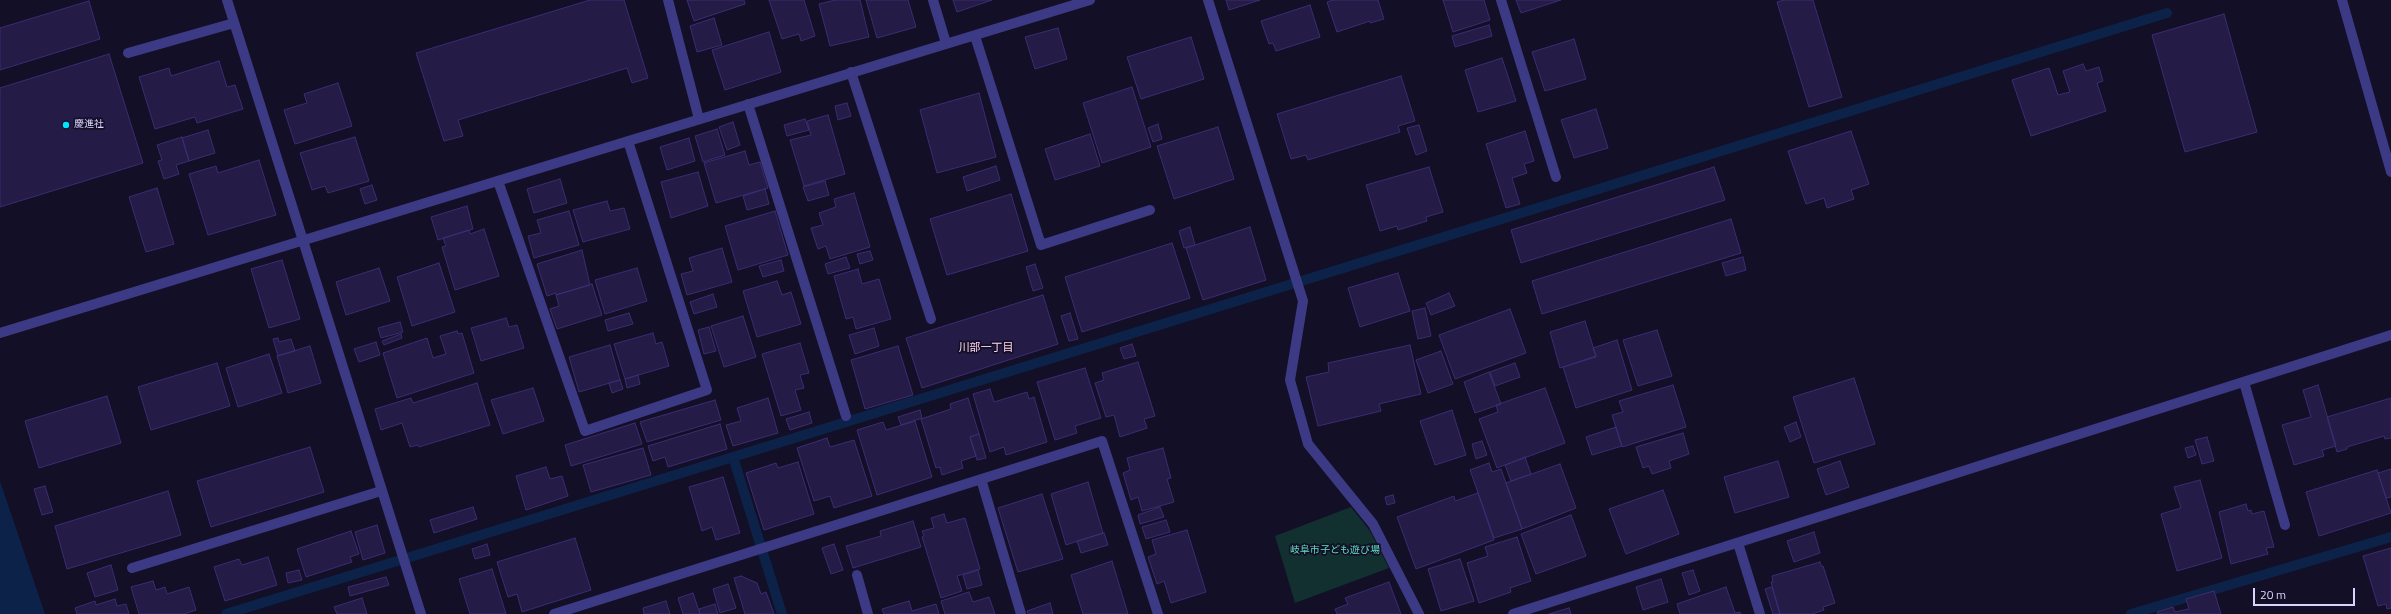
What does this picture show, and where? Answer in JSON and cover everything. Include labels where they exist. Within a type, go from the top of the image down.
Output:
[{"type":"street","points":[[227,0],[304,239],[381,490],[421,614]]},
{"type":"street","points":[[668,0],[699,120]]},
{"type":"street","points":[[933,0],[946,43]]},
{"type":"street","points":[[0,333],[1090,0]]},
{"type":"street","points":[[1208,0],[1303,301],[1290,380],[1308,444],[1373,524],[1419,614]]},
{"type":"street","points":[[1501,0],[1556,177]]},
{"type":"street","points":[[2342,0],[2391,172]]},
{"type":"street","points":[[128,53],[234,23]]},
{"type":"street","points":[[975,36],[1041,245],[1150,210]]},
{"type":"street","points":[[851,72],[931,319]]},
{"type":"street","points":[[748,104],[846,416]]},
{"type":"street","points":[[498,181],[584,431],[707,390],[628,141]]},
{"type":"street","points":[[1513,614],[2391,335]]},
{"type":"street","points":[[2244,382],[2285,525]]},
{"type":"street","points":[[554,614],[1102,441],[1158,614]]},
{"type":"street","points":[[981,479],[1021,614]]},
{"type":"street","points":[[132,568],[381,490]]},
{"type":"street","points":[[1738,543],[1760,614]]},
{"type":"street","points":[[857,575],[868,614]]},
{"type":"green space","name":"岐阜市子ども遊び場","points":[[1351,507],[1370,531],[1389,568],[1295,603],[1275,536]]},
{"type":"water","points":[[0,481],[45,614],[0,614]]},
{"type":"building","points":[[590,0],[624,0],[648,78],[632,83],[627,68],[458,120],[463,136],[444,141],[416,53]]},
{"type":"building","points":[[687,0],[744,0],[745,4],[694,21]]},
{"type":"building","points":[[769,0],[804,0],[815,36],[801,41],[799,34],[782,39]]},
{"type":"building","points":[[835,0],[860,0],[869,37],[830,46],[819,4]]},
{"type":"building","points":[[866,0],[908,0],[916,27],[877,38]]},
{"type":"building","points":[[953,0],[992,0],[957,12]]},
{"type":"building","points":[[1226,0],[1260,0],[1229,10]]},
{"type":"building","points":[[1333,0],[1378,0],[1384,19],[1370,23],[1370,21],[1337,32],[1327,2]]},
{"type":"building","points":[[1443,0],[1484,0],[1490,20],[1453,32]]},
{"type":"building","points":[[1516,0],[1561,0],[1521,13]]},
{"type":"building","points":[[1784,0],[1813,0],[1842,97],[1809,107],[1777,2]]},
{"type":"building","points":[[89,1],[100,39],[0,70],[0,28]]},
{"type":"building","points":[[1310,5],[1320,37],[1276,51],[1273,43],[1269,44],[1261,21]]},
{"type":"building","points":[[2224,14],[2257,132],[2185,152],[2152,35]]},
{"type":"building","points":[[714,18],[722,45],[697,52],[690,26]]},
{"type":"building","points":[[1489,25],[1492,36],[1455,47],[1452,36]]},
{"type":"building","points":[[1058,28],[1067,59],[1035,69],[1025,37]]},
{"type":"building","points":[[769,32],[781,72],[725,90],[712,50]]},
{"type":"building","points":[[1191,37],[1204,79],[1141,99],[1127,57]]},
{"type":"building","points":[[1574,39],[1586,79],[1545,91],[1532,52]]},
{"type":"building","name":"慶進社","points":[[109,54],[143,163],[0,207],[0,88]]},
{"type":"building","points":[[1502,58],[1516,101],[1478,112],[1465,70]]},
{"type":"building","points":[[219,61],[227,87],[235,85],[243,109],[197,123],[195,117],[155,129],[139,77],[169,68],[171,76]]},
{"type":"building","points":[[2083,64],[2086,71],[2099,67],[2103,81],[2097,83],[2106,111],[2031,136],[2012,80],[2049,68],[2058,95],[2070,92],[2063,71]]},
{"type":"building","points":[[1401,76],[1415,121],[1398,126],[1400,132],[1308,160],[1306,155],[1291,159],[1277,114]]},
{"type":"building","points":[[338,83],[352,126],[295,144],[284,110],[307,103],[304,94]]},
{"type":"building","points":[[1132,87],[1151,147],[1102,163],[1083,103]]},
{"type":"building","points":[[979,93],[996,157],[937,173],[920,110]]},
{"type":"building","points":[[847,103],[851,116],[838,120],[835,106]]},
{"type":"building","points":[[1596,109],[1608,148],[1574,158],[1561,120]]},
{"type":"building","points":[[828,115],[845,174],[804,186],[790,140],[811,135],[807,121]]},
{"type":"building","points":[[805,119],[809,130],[787,136],[784,125]]},
{"type":"building","points":[[733,122],[740,145],[727,150],[719,127]]},
{"type":"building","points":[[1158,124],[1162,139],[1153,142],[1148,128]]},
{"type":"building","points":[[1419,125],[1427,151],[1416,155],[1407,128]]},
{"type":"building","points":[[1218,127],[1234,179],[1174,199],[1157,146]]},
{"type":"building","points":[[717,129],[725,155],[703,162],[695,136]]},
{"type":"building","points":[[208,130],[215,153],[189,161],[182,138]]},
{"type":"building","points":[[1525,131],[1534,161],[1524,164],[1527,173],[1512,178],[1520,204],[1506,208],[1486,144]]},
{"type":"building","points":[[1851,131],[1869,184],[1851,190],[1854,199],[1827,208],[1824,198],[1806,204],[1788,151]]},
{"type":"building","points":[[1090,134],[1100,166],[1055,180],[1045,149]]},
{"type":"building","points":[[182,137],[189,161],[176,165],[179,174],[164,179],[158,161],[162,160],[157,145]]},
{"type":"building","points":[[355,137],[369,181],[328,193],[325,186],[312,190],[300,153]]},
{"type":"building","points":[[689,138],[695,161],[667,170],[660,147]]},
{"type":"building","points":[[745,151],[749,165],[760,162],[768,188],[716,203],[704,163]]},
{"type":"building","points":[[259,160],[276,215],[208,235],[189,174],[216,166],[218,173]]},
{"type":"building","points":[[996,166],[1000,180],[967,191],[963,177]]},
{"type":"building","points":[[1429,167],[1443,212],[1426,217],[1427,221],[1398,230],[1397,226],[1380,231],[1366,185]]},
{"type":"building","points":[[1714,167],[1725,200],[1521,263],[1511,230]]},
{"type":"building","points":[[698,172],[708,206],[671,218],[661,182]]},
{"type":"building","points":[[560,179],[567,203],[534,213],[527,189]]},
{"type":"building","points":[[825,181],[829,195],[808,201],[803,187]]},
{"type":"building","points":[[372,185],[377,200],[365,204],[360,189]]},
{"type":"building","points":[[157,188],[174,244],[146,252],[129,197]]},
{"type":"building","points":[[765,189],[769,204],[747,210],[743,196]]},
{"type":"building","points":[[854,193],[870,247],[830,259],[826,246],[818,249],[811,228],[823,225],[819,213],[836,207],[834,199]]},
{"type":"building","points":[[1011,194],[1028,251],[947,275],[930,219]]},
{"type":"building","points":[[607,201],[610,211],[624,208],[630,229],[583,242],[573,210]]},
{"type":"building","points":[[467,206],[473,229],[438,240],[431,217]]},
{"type":"building","points":[[569,211],[579,245],[534,258],[528,236],[541,233],[537,220]]},
{"type":"building","points":[[775,211],[788,255],[738,270],[725,226]]},
{"type":"building","points":[[1731,219],[1741,253],[1542,314],[1532,281]]},
{"type":"building","points":[[1190,227],[1195,245],[1184,248],[1179,231]]},
{"type":"building","points":[[1250,227],[1266,280],[1203,300],[1186,248]]},
{"type":"building","points":[[484,229],[499,276],[455,290],[442,247],[446,246],[443,238],[469,230],[470,234]]},
{"type":"building","points":[[1172,243],[1190,298],[1082,332],[1065,277]]},
{"type":"building","points":[[722,248],[732,282],[687,295],[681,274],[693,271],[689,258]]},
{"type":"building","points":[[582,250],[590,285],[556,295],[556,293],[547,296],[537,264]]},
{"type":"building","points":[[870,251],[873,260],[860,264],[857,254]]},
{"type":"building","points":[[846,257],[850,268],[828,274],[825,264]]},
{"type":"building","points":[[1743,257],[1746,270],[1726,276],[1722,263]]},
{"type":"building","points":[[282,260],[300,319],[269,328],[251,269]]},
{"type":"building","points":[[781,260],[784,271],[763,277],[759,266]]},
{"type":"building","points":[[439,263],[455,312],[412,326],[397,277]]},
{"type":"building","points":[[1035,264],[1043,288],[1033,291],[1026,267]]},
{"type":"building","points":[[379,268],[390,301],[346,315],[336,282]]},
{"type":"building","points":[[637,268],[647,301],[605,314],[595,280]]},
{"type":"building","points":[[858,269],[862,284],[879,279],[891,319],[856,329],[853,317],[846,319],[834,276]]},
{"type":"building","points":[[1398,273],[1410,311],[1360,327],[1348,288]]},
{"type":"building","points":[[777,281],[782,295],[791,292],[801,324],[757,337],[743,291]]},
{"type":"building","points":[[592,284],[602,315],[557,329],[550,309],[559,306],[556,295]]},
{"type":"building","points":[[1449,293],[1455,306],[1431,315],[1426,303]]},
{"type":"building","points":[[713,294],[717,307],[694,314],[690,302]]},
{"type":"building","points":[[1043,295],[1058,344],[922,388],[906,338]]},
{"type":"building","points":[[1425,308],[1431,336],[1418,339],[1412,311]]},
{"type":"building","points":[[1510,309],[1526,353],[1455,379],[1439,335]]},
{"type":"building","points":[[629,313],[633,324],[608,331],[605,320]]},
{"type":"building","points":[[1070,313],[1078,339],[1069,341],[1061,316]]},
{"type":"building","points":[[743,316],[756,357],[724,367],[711,326]]},
{"type":"building","points":[[506,318],[509,327],[517,325],[524,348],[481,361],[471,328]]},
{"type":"building","points":[[1585,321],[1596,356],[1560,368],[1550,332]]},
{"type":"building","points":[[400,322],[403,332],[381,338],[378,328]]},
{"type":"building","points":[[709,327],[716,351],[704,354],[698,330]]},
{"type":"building","points":[[874,328],[879,346],[855,354],[849,335]]},
{"type":"building","points":[[1657,330],[1672,376],[1638,386],[1623,340]]},
{"type":"building","points":[[457,331],[458,334],[462,333],[474,373],[397,398],[383,353],[427,338],[433,358],[446,354],[440,336]]},
{"type":"building","points":[[653,333],[656,344],[662,342],[669,366],[625,379],[614,344]]},
{"type":"building","points":[[401,334],[402,338],[384,345],[382,341]]},
{"type":"building","points":[[278,338],[279,342],[291,339],[295,351],[278,356],[273,339]]},
{"type":"building","points":[[1617,340],[1632,390],[1576,408],[1563,367],[1596,357],[1593,348]]},
{"type":"building","points":[[376,342],[380,355],[359,362],[354,349]]},
{"type":"building","points":[[800,343],[809,373],[800,375],[804,388],[795,390],[801,410],[781,416],[762,354]]},
{"type":"building","points":[[1132,344],[1136,356],[1124,359],[1120,348]]},
{"type":"building","points":[[610,345],[620,380],[579,392],[569,357]]},
{"type":"building","points":[[1410,345],[1421,394],[1379,404],[1381,411],[1318,426],[1306,377],[1329,372],[1328,363]]},
{"type":"building","points":[[310,346],[321,383],[288,393],[277,356]]},
{"type":"building","points":[[898,346],[913,395],[865,409],[851,360]]},
{"type":"building","points":[[1441,351],[1453,384],[1428,393],[1416,360]]},
{"type":"building","points":[[269,354],[282,393],[238,407],[226,368]]},
{"type":"building","points":[[1138,362],[1155,416],[1144,419],[1147,428],[1120,437],[1114,415],[1106,417],[1095,383],[1104,380],[1102,373]]},
{"type":"building","points":[[217,363],[230,406],[151,430],[138,387]]},
{"type":"building","points":[[1515,363],[1520,377],[1495,386],[1490,372]]},
{"type":"building","points":[[1085,368],[1101,418],[1075,426],[1077,433],[1055,440],[1037,382]]},
{"type":"building","points":[[1489,372],[1501,404],[1475,413],[1464,382]]},
{"type":"building","points":[[638,375],[640,384],[627,388],[625,379]]},
{"type":"building","points":[[1854,378],[1875,444],[1814,463],[1793,397]]},
{"type":"building","points":[[620,380],[623,389],[612,393],[609,383]]},
{"type":"building","points":[[477,383],[490,425],[419,447],[418,445],[410,447],[402,423],[381,430],[375,409],[411,398],[413,403]]},
{"type":"building","points":[[1673,385],[1686,427],[1622,447],[1612,415],[1623,412],[1619,401]]},
{"type":"building","points":[[2318,385],[2336,446],[2322,450],[2324,456],[2294,465],[2282,425],[2311,417],[2303,390]]},
{"type":"building","points":[[533,388],[544,421],[503,434],[491,400]]},
{"type":"building","points":[[1545,388],[1565,443],[1497,468],[1479,419],[1498,412],[1496,405]]},
{"type":"building","points":[[990,389],[994,402],[1027,392],[1029,399],[1034,397],[1047,442],[1006,455],[1004,447],[990,452],[973,394]]},
{"type":"building","points":[[107,396],[121,443],[39,468],[25,421]]},
{"type":"building","points":[[768,398],[778,433],[733,446],[726,425],[741,421],[737,408]]},
{"type":"building","points":[[968,398],[979,434],[970,437],[976,456],[961,461],[963,468],[942,475],[940,467],[936,468],[921,419],[951,409],[950,404]]},
{"type":"building","points":[[2391,398],[2391,438],[2385,439],[2384,436],[2347,447],[2347,449],[2337,452],[2327,417]]},
{"type":"building","points":[[715,400],[721,420],[647,442],[640,422]]},
{"type":"building","points":[[920,410],[922,418],[901,425],[898,417]]},
{"type":"building","points":[[1452,410],[1466,455],[1435,465],[1420,421]]},
{"type":"building","points":[[809,412],[812,423],[790,430],[786,419]]},
{"type":"building","points":[[915,421],[932,477],[877,495],[857,430],[883,422],[886,430]]},
{"type":"building","points":[[1796,422],[1801,437],[1790,442],[1784,427]]},
{"type":"building","points":[[635,423],[642,444],[571,466],[565,445]]},
{"type":"building","points":[[720,424],[727,449],[668,467],[665,457],[653,461],[648,446]]},
{"type":"building","points":[[1616,427],[1622,446],[1592,455],[1586,437]]},
{"type":"building","points":[[1683,433],[1689,454],[1669,461],[1671,468],[1652,474],[1649,466],[1643,468],[1636,447]]},
{"type":"building","points":[[979,434],[986,458],[977,460],[970,437]]},
{"type":"building","points":[[2207,437],[2214,461],[2202,464],[2195,440]]},
{"type":"building","points":[[827,438],[830,447],[854,440],[872,496],[834,508],[830,496],[814,501],[797,448]]},
{"type":"building","points":[[1482,441],[1487,455],[1476,459],[1472,444]]},
{"type":"building","points":[[2193,446],[2196,455],[2188,458],[2185,448]]},
{"type":"building","points":[[310,447],[324,492],[211,527],[197,481]]},
{"type":"building","points":[[643,448],[651,475],[591,492],[583,465]]},
{"type":"building","points":[[1163,448],[1171,478],[1167,479],[1174,502],[1142,511],[1138,497],[1131,500],[1123,473],[1130,470],[1127,458]]},
{"type":"building","points":[[1525,457],[1531,474],[1511,481],[1505,465]]},
{"type":"building","points":[[1778,461],[1789,497],[1735,513],[1724,477]]},
{"type":"building","points":[[1840,461],[1849,487],[1826,495],[1817,469]]},
{"type":"building","points":[[798,462],[814,514],[764,530],[746,473],[776,463],[778,468]]},
{"type":"building","points":[[1489,463],[1492,472],[1501,469],[1522,529],[1494,538],[1470,470]]},
{"type":"building","points":[[1560,464],[1576,508],[1522,529],[1506,483]]},
{"type":"building","points":[[546,467],[550,479],[562,476],[568,496],[526,510],[516,476]]},
{"type":"building","points":[[2391,469],[2391,497],[2386,498],[2378,473]]},
{"type":"building","points":[[2377,470],[2391,513],[2319,536],[2306,492]]},
{"type":"building","points":[[723,477],[740,533],[716,540],[712,527],[702,531],[689,487]]},
{"type":"building","points":[[2200,480],[2222,558],[2177,571],[2161,514],[2181,508],[2174,487]]},
{"type":"building","points":[[1088,482],[1103,533],[1066,545],[1051,494]]},
{"type":"building","points":[[45,486],[53,512],[42,515],[34,489]]},
{"type":"building","points":[[1663,490],[1679,534],[1626,554],[1609,509]]},
{"type":"building","points":[[168,491],[181,535],[67,569],[55,526]]},
{"type":"building","points":[[1478,493],[1494,540],[1416,569],[1397,517],[1454,496],[1455,501]]},
{"type":"building","points":[[1042,494],[1063,559],[1018,572],[998,508]]},
{"type":"building","points":[[1393,495],[1395,503],[1387,505],[1385,497]]},
{"type":"building","points":[[2246,504],[2248,511],[2251,510],[2252,514],[2264,511],[2274,547],[2266,548],[2268,554],[2231,564],[2219,512]]},
{"type":"building","points":[[473,507],[477,519],[434,533],[430,520]]},
{"type":"building","points":[[1160,507],[1164,517],[1140,524],[1138,515]]},
{"type":"building","points":[[944,514],[947,523],[965,518],[980,569],[957,576],[962,591],[941,598],[922,537],[924,536],[922,531],[934,528],[931,518]]},
{"type":"building","points":[[1571,515],[1586,556],[1536,574],[1521,534]]},
{"type":"building","points":[[1166,520],[1170,532],[1146,539],[1142,527]]},
{"type":"building","points":[[913,521],[921,547],[853,568],[846,546],[881,536],[880,531]]},
{"type":"building","points":[[377,525],[385,553],[363,560],[355,532]]},
{"type":"building","points":[[1187,530],[1206,592],[1171,603],[1164,581],[1157,584],[1148,557],[1156,554],[1152,540]]},
{"type":"building","points":[[351,531],[359,554],[350,557],[352,562],[306,577],[297,549]]},
{"type":"building","points":[[1814,532],[1820,553],[1794,562],[1787,541]]},
{"type":"building","points":[[1104,533],[1108,545],[1081,553],[1077,541]]},
{"type":"building","points":[[1517,537],[1531,581],[1510,588],[1511,592],[1479,603],[1467,563],[1488,556],[1485,547]]},
{"type":"building","points":[[575,538],[591,590],[522,612],[517,594],[508,597],[497,562]]},
{"type":"building","points":[[487,544],[490,555],[475,559],[472,549]]},
{"type":"building","points":[[834,544],[843,570],[831,574],[822,548]]},
{"type":"building","points":[[2391,548],[2391,608],[2387,609],[2386,604],[2378,606],[2363,556]]},
{"type":"building","points":[[268,557],[277,585],[225,601],[214,567],[239,559],[242,565]]},
{"type":"building","points":[[1460,559],[1474,601],[1441,611],[1428,569]]},
{"type":"building","points":[[1112,561],[1128,614],[1083,614],[1071,575]]},
{"type":"building","points":[[1820,562],[1821,566],[1823,566],[1835,603],[1823,607],[1824,610],[1812,614],[1780,614],[1771,582],[1773,582],[1772,576]]},
{"type":"building","points":[[111,565],[118,590],[95,597],[87,573]]},
{"type":"building","points":[[492,569],[506,614],[470,614],[459,579]]},
{"type":"building","points":[[299,570],[302,580],[288,583],[286,573]]},
{"type":"building","points":[[978,570],[982,585],[967,589],[963,575]]},
{"type":"building","points":[[1693,570],[1700,591],[1689,595],[1682,573]]},
{"type":"building","points":[[741,576],[757,583],[761,594],[766,592],[774,614],[745,614],[734,578]]},
{"type":"building","points":[[386,577],[389,585],[350,596],[348,587]]},
{"type":"building","points":[[1661,579],[1668,602],[1643,610],[1636,587]]},
{"type":"building","points":[[153,581],[156,590],[165,587],[167,594],[189,587],[196,610],[184,614],[139,614],[131,587]]},
{"type":"building","points":[[1389,582],[1401,614],[1337,614],[1335,609],[1348,604],[1345,598]]},
{"type":"building","points":[[728,584],[736,608],[720,613],[713,589]]},
{"type":"building","points":[[1726,587],[1735,613],[1740,612],[1741,614],[1680,614],[1677,604]]},
{"type":"building","points":[[1772,587],[1780,614],[1773,614],[1765,589]]},
{"type":"building","points":[[2214,591],[2221,614],[2158,614],[2157,612],[2173,607],[2175,612],[2189,609],[2186,599]]},
{"type":"building","points":[[969,592],[973,602],[989,597],[995,614],[945,614],[941,601]]},
{"type":"building","points":[[693,593],[700,614],[683,614],[678,598]]},
{"type":"building","points":[[362,598],[367,614],[337,614],[334,607]]},
{"type":"building","points":[[115,599],[117,606],[126,604],[129,614],[77,614],[75,608],[95,601],[96,605]]},
{"type":"building","points":[[666,601],[670,614],[644,614],[643,608]]},
{"type":"building","points":[[909,601],[912,611],[936,604],[939,614],[884,614],[882,609]]},
{"type":"building","points":[[1050,603],[1053,614],[1028,614],[1027,611]]},
{"type":"building","points":[[715,604],[718,614],[700,614],[699,609]]},
{"type":"building","points":[[1569,608],[1571,614],[1549,614]]},
{"type":"waterway","points":[[226,614],[2167,13]]},
{"type":"waterway","points":[[733,457],[782,614]]},
{"type":"waterway","points":[[2131,614],[2391,537]]},
{"type":"place","name":"慶進社","points":[[66,125]]},
{"type":"district","name":"川部一丁目","points":[[986,348]]}]
